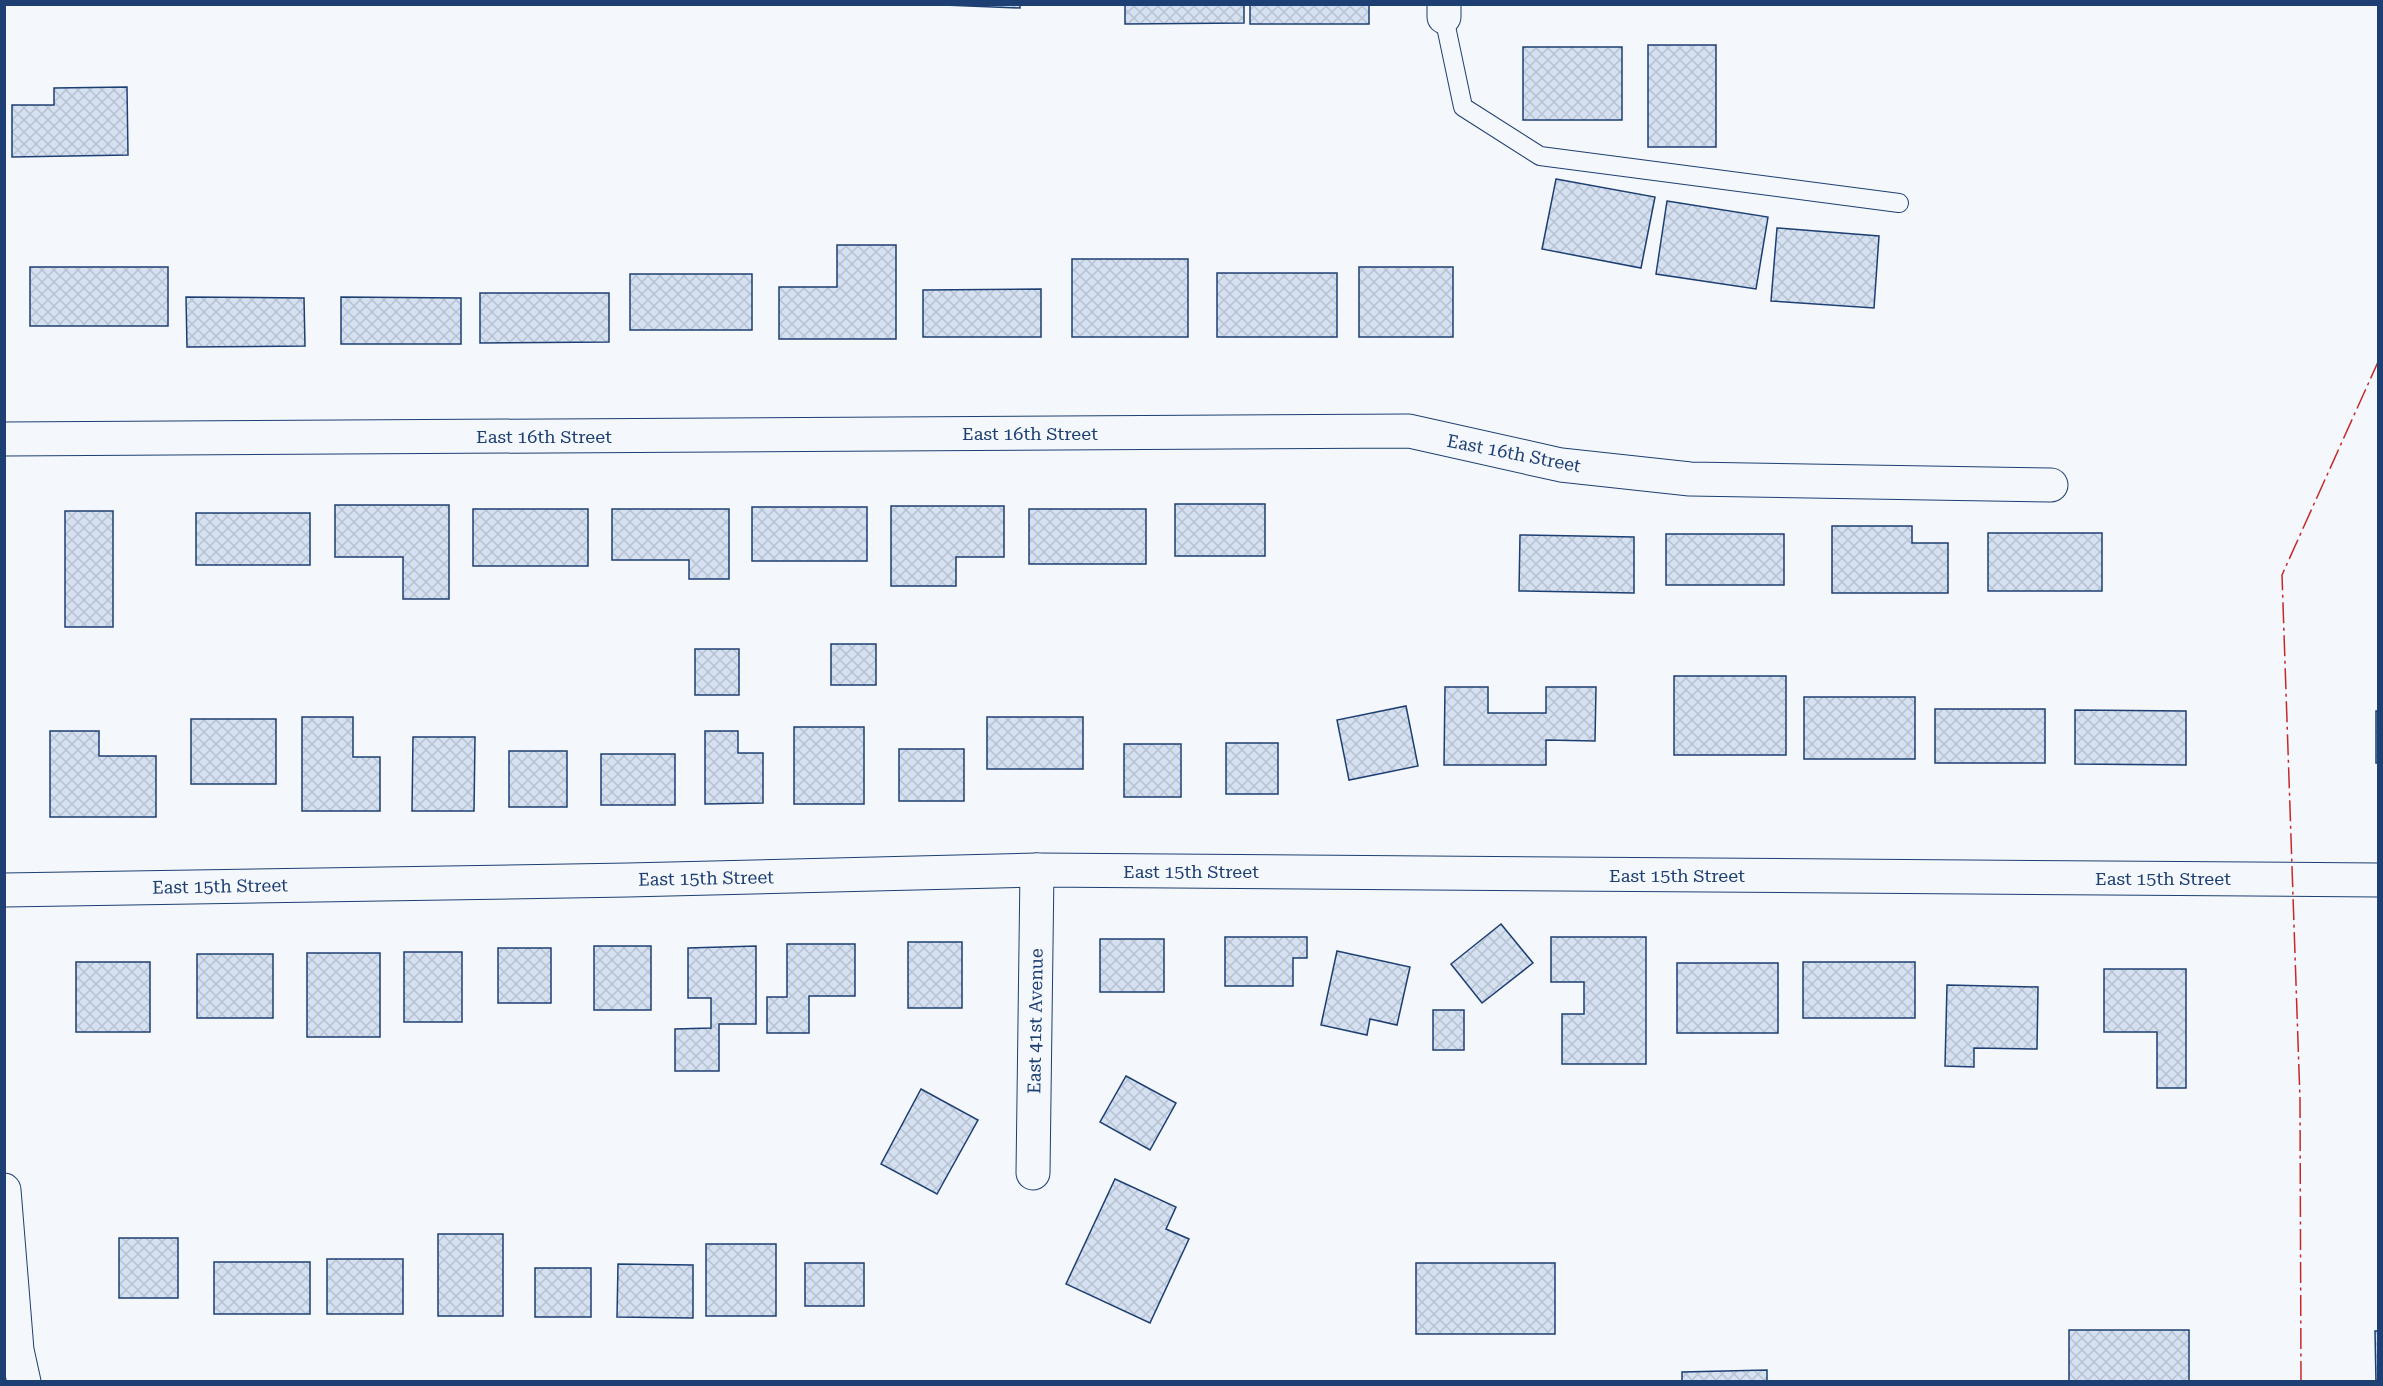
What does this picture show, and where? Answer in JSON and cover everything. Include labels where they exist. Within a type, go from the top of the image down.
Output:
[{"type":"street","name":"East 16th Street","points":[[4,439],[1408,431],[1561,465],[1690,479],[2051,485]]},
{"type":"street","name":"East 15th Street","points":[[4,890],[628,880],[1037,870],[2379,880]]},
{"type":"street","name":"East 41st Avenue","points":[[1033,1173],[1037,870]]},
{"type":"street","points":[[4,1190],[16,1350],[24,1382]]},
{"type":"lane","points":[[1444,11],[1463,106],[1540,156],[1899,202]]},
{"type":"building","points":[[919,4],[1020,4],[1020,8]]},
{"type":"building","points":[[1125,4],[1244,4],[1244,23],[1125,24]]},
{"type":"building","points":[[1250,4],[1369,4],[1369,24],[1250,24]]},
{"type":"building","points":[[1648,45],[1716,45],[1716,147],[1648,147]]},
{"type":"building","points":[[1523,47],[1622,47],[1622,120],[1523,120]]},
{"type":"building","points":[[127,87],[128,155],[12,157],[12,105],[54,105],[54,88]]},
{"type":"building","points":[[1556,179],[1655,197],[1641,268],[1542,249]]},
{"type":"building","points":[[1667,201],[1768,217],[1756,289],[1656,274]]},
{"type":"building","points":[[1777,228],[1879,236],[1874,308],[1771,301]]},
{"type":"building","points":[[837,245],[896,245],[896,339],[779,339],[779,287],[837,287]]},
{"type":"building","points":[[1072,259],[1188,259],[1188,337],[1072,337]]},
{"type":"building","points":[[30,267],[168,267],[168,326],[30,326]]},
{"type":"building","points":[[1359,267],[1453,267],[1453,337],[1359,337]]},
{"type":"building","points":[[1217,273],[1337,273],[1337,337],[1217,337]]},
{"type":"building","points":[[630,274],[752,274],[752,330],[630,330]]},
{"type":"building","points":[[1041,289],[1041,337],[923,337],[923,290]]},
{"type":"building","points":[[480,293],[609,293],[609,342],[480,343]]},
{"type":"building","points":[[186,297],[304,298],[305,346],[187,347]]},
{"type":"building","points":[[341,297],[461,298],[461,344],[341,344]]},
{"type":"building","points":[[1175,504],[1265,504],[1265,556],[1175,556]]},
{"type":"building","points":[[335,505],[449,505],[449,599],[403,599],[403,557],[335,557]]},
{"type":"building","points":[[891,506],[1004,506],[1004,557],[956,557],[956,586],[891,586]]},
{"type":"building","points":[[752,507],[867,507],[867,561],[752,561]]},
{"type":"building","points":[[473,509],[588,509],[588,566],[473,566]]},
{"type":"building","points":[[612,509],[729,509],[729,579],[689,579],[689,560],[612,560]]},
{"type":"building","points":[[1029,509],[1146,509],[1146,564],[1029,564]]},
{"type":"building","points":[[65,511],[113,511],[113,627],[65,627]]},
{"type":"building","points":[[196,513],[310,513],[310,565],[196,565]]},
{"type":"building","points":[[1832,526],[1912,526],[1912,543],[1948,543],[1948,593],[1832,593]]},
{"type":"building","points":[[1988,533],[2102,533],[2102,591],[1988,591]]},
{"type":"building","points":[[1666,534],[1784,534],[1784,585],[1666,585]]},
{"type":"building","points":[[1520,535],[1634,537],[1634,593],[1519,591]]},
{"type":"building","points":[[831,644],[876,644],[876,685],[831,685]]},
{"type":"building","points":[[695,649],[739,649],[739,695],[695,695]]},
{"type":"building","points":[[1674,676],[1786,676],[1786,755],[1674,755]]},
{"type":"building","points":[[1445,687],[1488,687],[1488,713],[1546,713],[1546,687],[1596,687],[1595,741],[1546,740],[1546,765],[1444,765]]},
{"type":"building","points":[[1804,697],[1915,697],[1915,759],[1804,759]]},
{"type":"building","points":[[1406,706],[1418,766],[1349,780],[1337,720]]},
{"type":"building","points":[[1935,709],[2045,709],[2045,763],[1935,763]]},
{"type":"building","points":[[2075,710],[2186,711],[2186,765],[2075,764]]},
{"type":"building","points":[[2376,711],[2378,711],[2378,763],[2376,763]]},
{"type":"building","points":[[302,717],[353,717],[353,757],[380,757],[380,811],[302,811]]},
{"type":"building","points":[[987,717],[1083,717],[1083,769],[987,769]]},
{"type":"building","points":[[191,719],[276,719],[276,784],[191,784]]},
{"type":"building","points":[[794,727],[864,727],[864,804],[794,804]]},
{"type":"building","points":[[50,731],[99,731],[99,756],[156,756],[156,817],[50,817]]},
{"type":"building","points":[[705,731],[738,731],[738,753],[763,753],[763,803],[705,804]]},
{"type":"building","points":[[413,737],[475,737],[474,811],[412,811]]},
{"type":"building","points":[[1226,743],[1278,743],[1278,794],[1226,794]]},
{"type":"building","points":[[1124,744],[1181,744],[1181,797],[1124,797]]},
{"type":"building","points":[[899,749],[964,749],[964,801],[899,801]]},
{"type":"building","points":[[509,751],[567,751],[567,807],[509,807]]},
{"type":"building","points":[[601,754],[675,754],[675,805],[601,805]]},
{"type":"building","points":[[1501,924],[1533,963],[1482,1003],[1451,964]]},
{"type":"building","points":[[1225,937],[1307,937],[1307,958],[1293,958],[1293,986],[1225,986]]},
{"type":"building","points":[[1551,937],[1646,937],[1646,1064],[1562,1064],[1562,1014],[1584,1014],[1584,982],[1551,982]]},
{"type":"building","points":[[1100,939],[1164,939],[1164,992],[1100,992]]},
{"type":"building","points":[[908,942],[962,942],[962,1008],[908,1008]]},
{"type":"building","points":[[787,944],[855,944],[855,996],[809,996],[809,1033],[767,1033],[767,997],[787,997]]},
{"type":"building","points":[[594,946],[651,946],[651,1010],[594,1010]]},
{"type":"building","points":[[756,946],[756,1024],[719,1024],[719,1071],[675,1071],[675,1029],[711,1028],[711,998],[688,998],[688,948]]},
{"type":"building","points":[[498,948],[551,948],[551,1003],[498,1003]]},
{"type":"building","points":[[1337,951],[1410,967],[1397,1025],[1370,1019],[1367,1035],[1321,1025]]},
{"type":"building","points":[[404,952],[462,952],[462,1022],[404,1022]]},
{"type":"building","points":[[307,953],[380,953],[380,1037],[307,1037]]},
{"type":"building","points":[[197,954],[273,954],[273,1018],[197,1018]]},
{"type":"building","points":[[76,962],[150,962],[150,1032],[76,1032]]},
{"type":"building","points":[[1803,962],[1915,962],[1915,1018],[1803,1018]]},
{"type":"building","points":[[1677,963],[1778,963],[1778,1033],[1677,1033]]},
{"type":"building","points":[[2104,969],[2186,969],[2186,1088],[2157,1088],[2157,1032],[2104,1032]]},
{"type":"building","points":[[1947,985],[2038,987],[2037,1049],[1974,1048],[1974,1067],[1945,1066]]},
{"type":"building","points":[[1433,1010],[1464,1010],[1464,1050],[1433,1050]]},
{"type":"building","points":[[1126,1076],[1176,1103],[1150,1150],[1100,1122]]},
{"type":"building","points":[[921,1089],[978,1120],[937,1194],[881,1164]]},
{"type":"building","points":[[1115,1179],[1176,1207],[1166,1229],[1189,1239],[1150,1323],[1066,1284]]},
{"type":"building","points":[[438,1234],[503,1234],[503,1316],[438,1316]]},
{"type":"building","points":[[119,1238],[178,1238],[178,1298],[119,1298]]},
{"type":"building","points":[[706,1244],[776,1244],[776,1316],[706,1316]]},
{"type":"building","points":[[327,1259],[403,1259],[403,1314],[327,1314]]},
{"type":"building","points":[[214,1262],[310,1262],[310,1314],[214,1314]]},
{"type":"building","points":[[805,1263],[864,1263],[864,1306],[805,1306]]},
{"type":"building","points":[[1416,1263],[1555,1263],[1555,1334],[1416,1334]]},
{"type":"building","points":[[618,1264],[693,1265],[693,1318],[617,1317]]},
{"type":"building","points":[[535,1268],[591,1268],[591,1317],[535,1317]]},
{"type":"building","points":[[2069,1330],[2189,1330],[2189,1382],[2069,1382]]},
{"type":"building","points":[[2375,1331],[2378,1331],[2378,1382],[2376,1382]]},
{"type":"building","points":[[1767,1370],[1767,1382],[1682,1382],[1682,1372]]},
{"type":"power","points":[[2301,1382],[2300,1100],[2282,575],[2378,362]]}]
